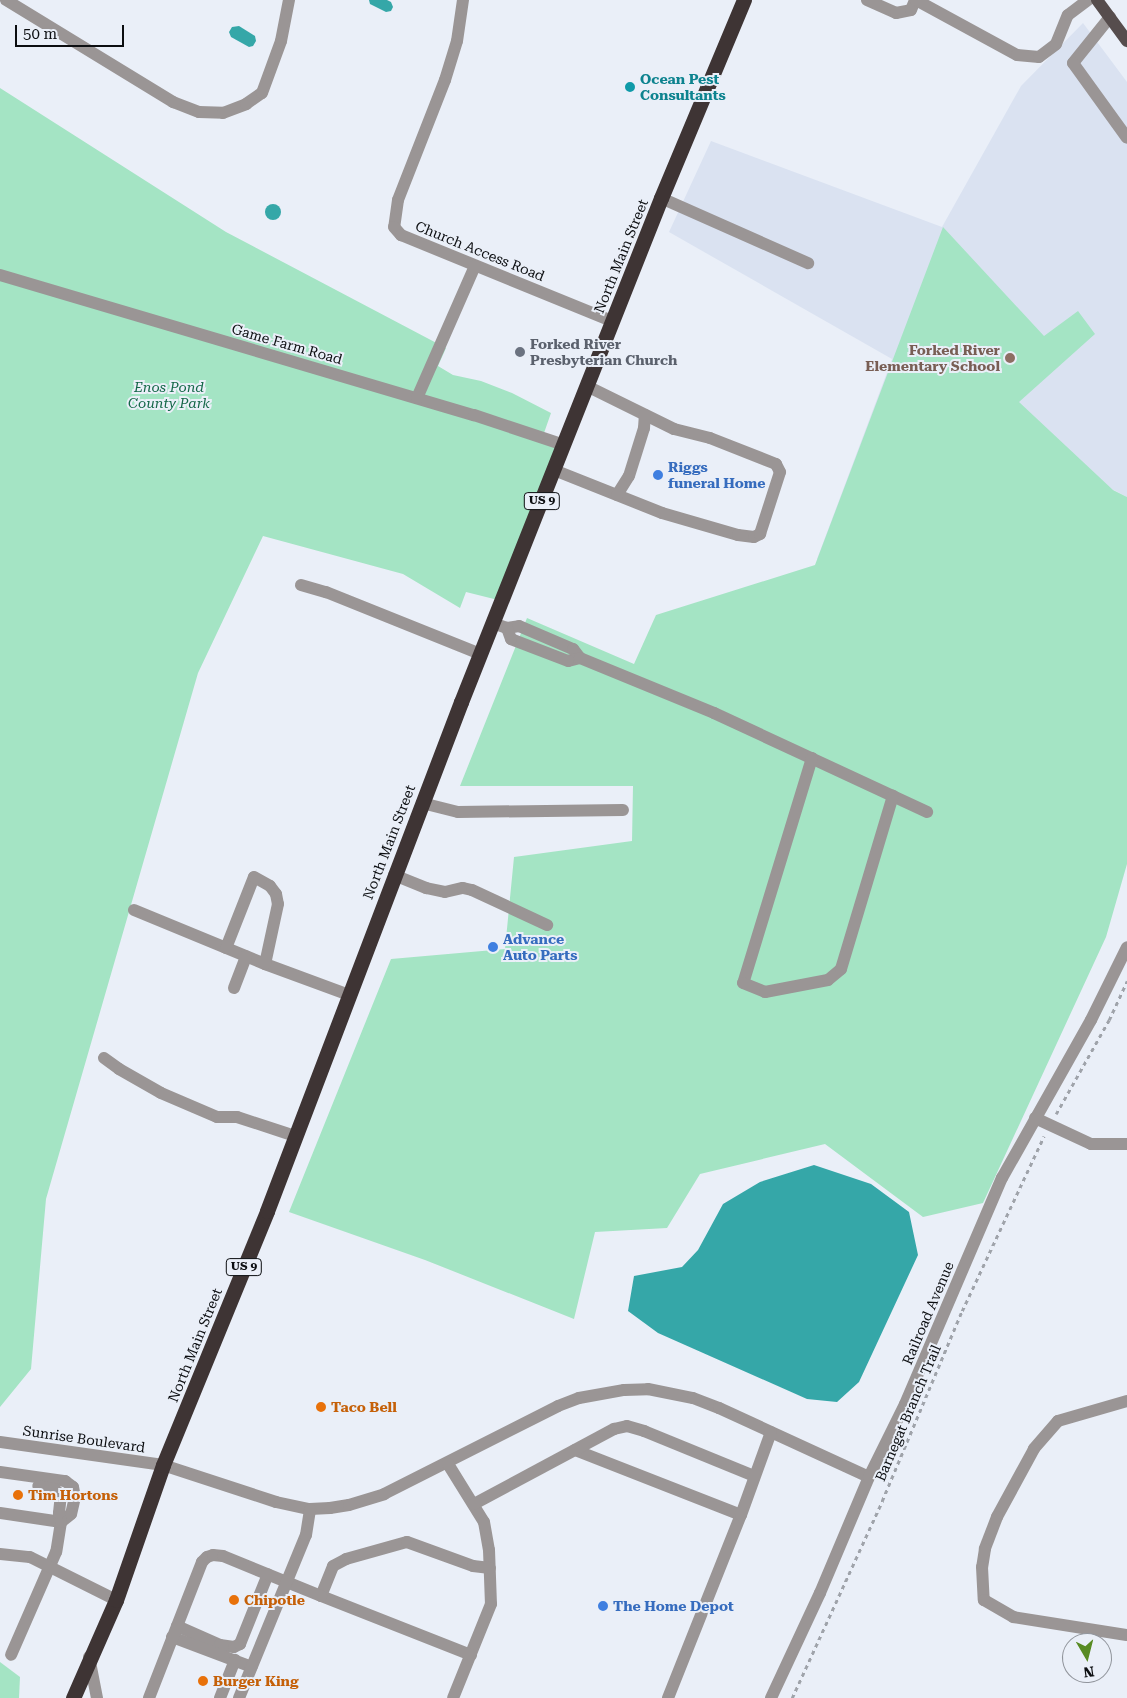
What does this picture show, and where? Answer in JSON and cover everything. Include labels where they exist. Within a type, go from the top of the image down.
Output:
[{"type":"highway","name":"North Main Street","points":[[73,1698],[116,1600],[163,1465],[267,1211],[480,654],[500,626],[554,470],[612,321],[744,0]]},
{"type":"main road","points":[[1097,0],[1127,41]]},
{"type":"street","points":[[6,0],[173,102],[199,112],[223,113],[246,104],[262,93],[281,41],[289,0]]},
{"type":"street","name":"Church Access Road","points":[[463,0],[457,41],[445,80],[398,200],[394,227],[401,235],[612,321]]},
{"type":"street","points":[[867,0],[896,13],[911,10],[915,0],[1017,55],[1039,57],[1056,44],[1068,15],[1088,0]]},
{"type":"street","points":[[1110,17],[1073,63],[1127,138]]},
{"type":"street","points":[[661,198],[808,263]]},
{"type":"street","points":[[417,398],[476,266]]},
{"type":"street","name":"Game Farm Road","points":[[0,275],[417,398],[564,445]]},
{"type":"street","points":[[554,470],[662,513],[738,535],[754,537],[760,534],[780,472],[776,464],[710,438],[674,429],[587,386]]},
{"type":"street","points":[[617,495],[629,476],[644,428],[645,415]]},
{"type":"street","points":[[301,585],[326,592],[480,654]]},
{"type":"street","points":[[500,626],[510,638],[568,661],[580,658],[714,713],[927,812]]},
{"type":"street","points":[[812,758],[743,983],[765,992],[828,980],[841,969],[893,796]]},
{"type":"street","points":[[422,803],[458,812],[623,810]]},
{"type":"street","points":[[394,875],[426,888],[444,892],[462,888],[472,890],[547,925]]},
{"type":"street","points":[[226,948],[254,877],[270,886],[276,894],[278,904],[265,964]]},
{"type":"street","points":[[134,910],[265,964],[349,995]]},
{"type":"street","name":"Railroad Avenue","points":[[771,1698],[820,1594],[869,1477],[905,1404],[998,1187],[1034,1118],[1091,1020],[1127,947]]},
{"type":"street","points":[[234,988],[246,956]]},
{"type":"street","points":[[104,1058],[119,1069],[161,1093],[209,1113],[217,1116],[237,1117],[296,1136]]},
{"type":"street","points":[[1034,1118],[1091,1144],[1127,1144]]},
{"type":"street","name":"Sunrise Boulevard","points":[[0,1442],[163,1465],[276,1502],[310,1509],[349,1506],[367,1501],[448,1464],[558,1406],[579,1398],[624,1390],[648,1389],[693,1398],[869,1477]]},
{"type":"street","points":[[1127,1401],[1058,1421],[1034,1449],[997,1517],[985,1548],[982,1567],[984,1600],[1013,1618],[1127,1634]]},
{"type":"street","points":[[474,1504],[614,1429],[627,1426],[644,1431],[754,1476]]},
{"type":"street","points":[[668,1698],[741,1515],[771,1432]]},
{"type":"street","points":[[575,1450],[741,1515]]},
{"type":"street","points":[[448,1464],[484,1522],[490,1568],[491,1604],[453,1698]]},
{"type":"street","points":[[0,1472],[65,1481],[73,1487],[75,1497],[71,1514],[61,1522],[0,1513]]},
{"type":"street","points":[[0,1480],[48,1487],[59,1491],[62,1498],[59,1513],[61,1522],[56,1552],[11,1655]]},
{"type":"street","points":[[239,1698],[306,1535],[310,1509]]},
{"type":"street","points":[[321,1596],[333,1566],[346,1559],[407,1542],[473,1566],[490,1568]]},
{"type":"street","points":[[0,1554],[30,1557],[116,1600]]},
{"type":"street","points":[[148,1698],[202,1562],[206,1557],[213,1554],[471,1655]]},
{"type":"street","points":[[175,1632],[227,1646],[240,1644],[268,1574]]},
{"type":"street","points":[[175,1632],[252,1667]]},
{"type":"street","points":[[90,1657],[97,1698]]},
{"type":"street","points":[[220,1698],[235,1660]]},
{"type":"path","points":[[1056,1114],[1109,1020],[1127,981]]},
{"type":"path","name":"Barnegat Branch Trail","points":[[792,1698],[878,1509],[962,1311],[1044,1137]]},
{"type":"shaded area","name":"Forked River Elementary School","points":[[1083,23],[1127,82],[1127,497],[1114,490],[817,559],[892,359],[669,232],[711,141],[942,227],[1021,86]]},
{"type":"green space","name":"Enos Pond County Park","points":[[0,88],[226,232],[446,348],[438,366],[453,375],[481,381],[512,393],[551,413],[544,433],[564,445],[502,601],[466,592],[460,608],[403,574],[263,536],[198,673],[46,1199],[31,1369],[0,1407]]},
{"type":"green space","points":[[943,227],[1044,336],[1078,311],[1095,334],[1019,402],[1113,490],[1127,497],[1127,864],[1106,937],[983,1203],[923,1217],[825,1144],[700,1174],[667,1228],[595,1232],[574,1319],[425,1260],[289,1212],[391,959],[505,949],[514,857],[632,841],[633,786],[460,786],[527,618],[634,664],[656,615],[815,565]]},
{"type":"green space","points":[[0,1662],[20,1677],[19,1698],[0,1698]]},
{"type":"water","points":[[369,0],[387,0],[391,2],[393,7],[391,11],[386,12],[370,4]]},
{"type":"water","points":[[239,26],[255,36],[256,41],[253,46],[249,47],[231,37],[229,32],[232,27]]},
{"type":"water","points":[[273,204],[279,206],[281,212],[279,218],[273,220],[267,218],[265,212],[267,206]]},
{"type":"water","points":[[814,1165],[871,1184],[909,1212],[918,1255],[859,1382],[837,1402],[807,1399],[658,1333],[628,1311],[634,1276],[682,1267],[698,1250],[723,1204],[760,1182]]},
{"type":"place","name":"Ocean Pest Consultants","points":[[630,87]]},
{"type":"place","name":"Forked River Presbyterian Church","points":[[520,352]]},
{"type":"place","name":"Forked River Elementary School","points":[[1010,358]]},
{"type":"place","name":"Riggs funeral Home","points":[[658,475]]},
{"type":"place","name":"Advance Auto Parts","points":[[493,947]]},
{"type":"place","name":"Taco Bell","points":[[321,1407]]},
{"type":"place","name":"Tim Hortons","points":[[18,1495]]},
{"type":"place","name":"Chipotle","points":[[234,1600]]},
{"type":"place","name":"The Home Depot","points":[[603,1606]]},
{"type":"place","name":"Burger King","points":[[203,1681]]}]
